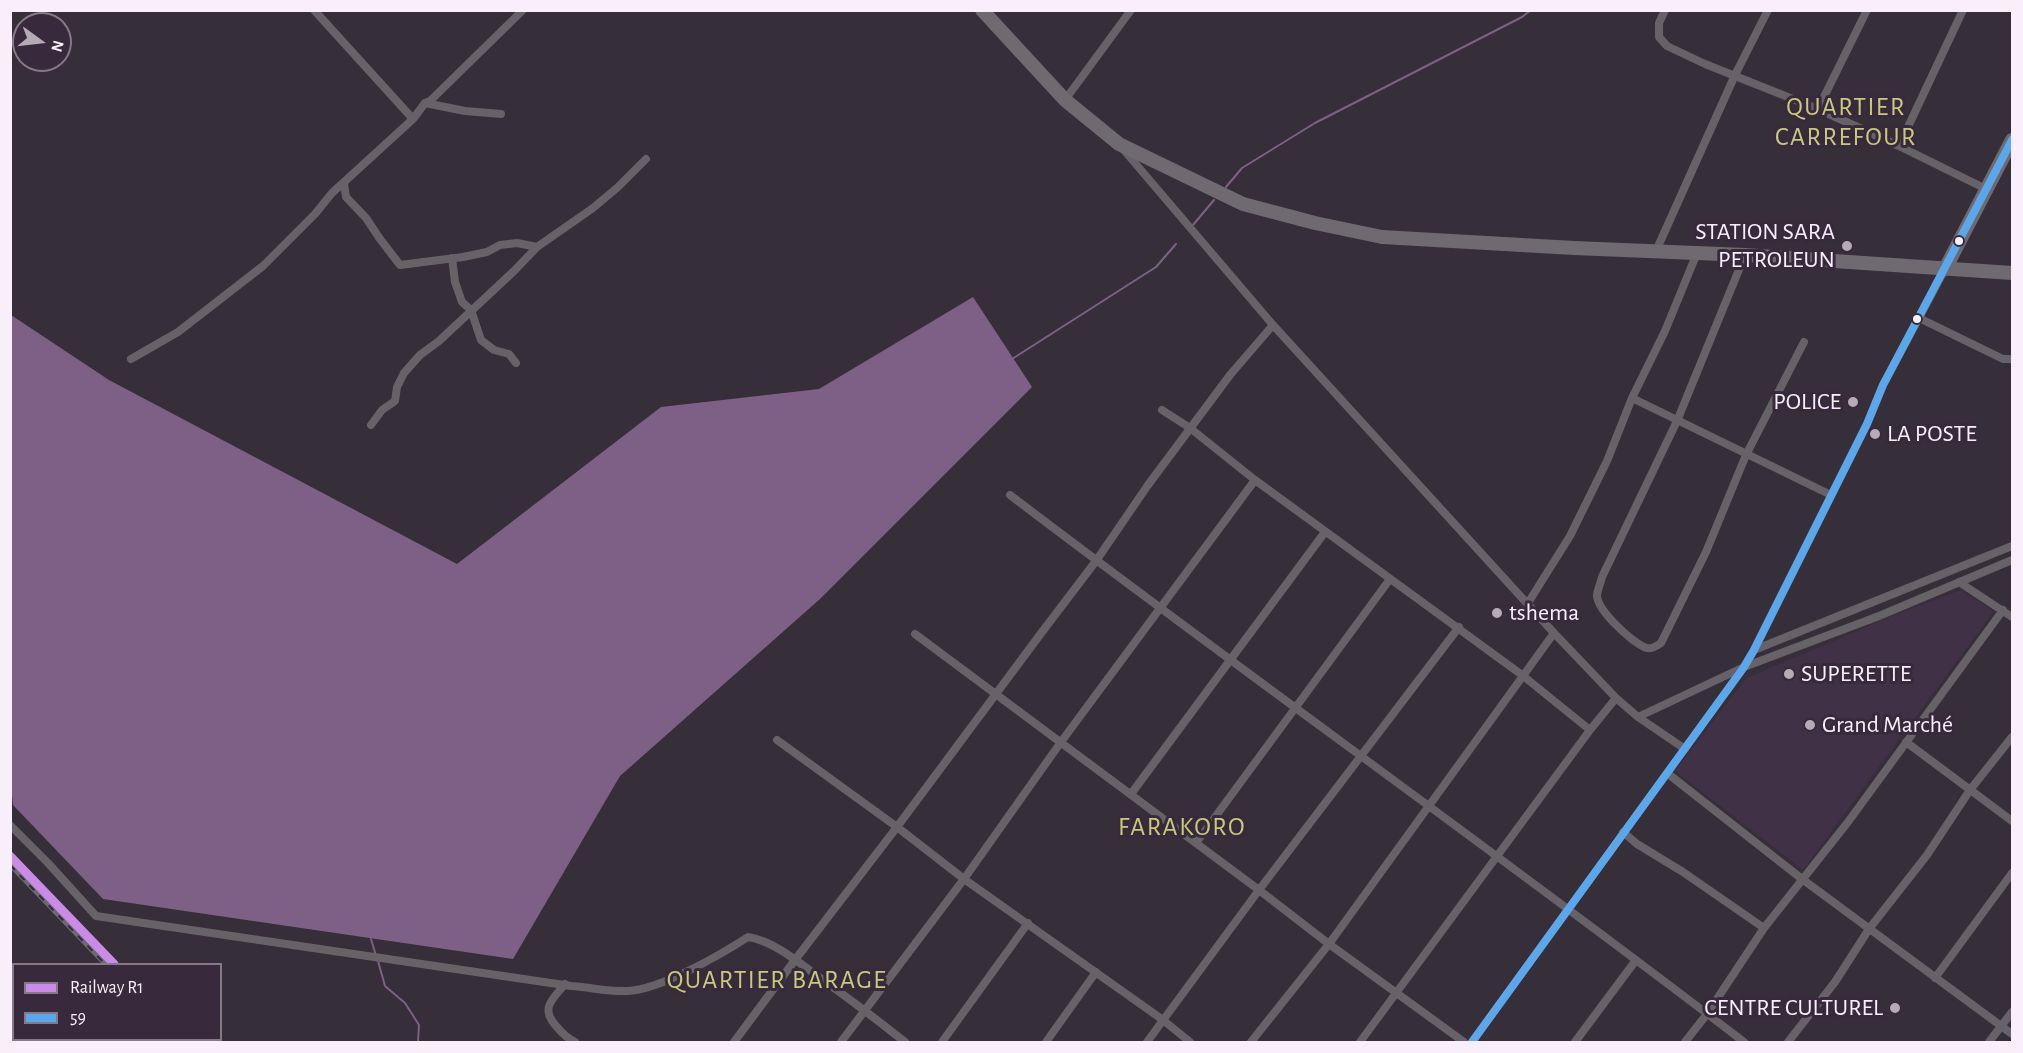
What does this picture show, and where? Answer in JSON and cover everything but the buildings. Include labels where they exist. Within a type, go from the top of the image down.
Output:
[{"type":"highway","points":[[982,10],[1065,100],[1119,144],[1243,204],[1315,223],[1382,237],[1540,247],[1744,255],[2013,273]]},
{"type":"highway","points":[[1945,269],[2013,140]]},
{"type":"street","points":[[314,10],[412,119]]},
{"type":"street","points":[[131,359],[178,332],[263,266],[315,214],[332,193],[412,119],[425,103],[523,10]]},
{"type":"street","points":[[1065,100],[1131,10]]},
{"type":"street","points":[[1665,10],[1659,23],[1659,37],[1667,46],[1705,64],[1818,109],[1986,189]]},
{"type":"street","points":[[1656,251],[1735,75],[1768,10]]},
{"type":"street","points":[[1818,109],[1867,10]]},
{"type":"street","points":[[1899,146],[1963,10]]},
{"type":"street","points":[[425,103],[501,114]]},
{"type":"street","points":[[1119,144],[1273,325],[1554,633],[1616,698],[1638,717],[1685,749]]},
{"type":"street","points":[[371,425],[382,410],[395,400],[397,387],[404,373],[420,355],[439,341],[537,247],[593,208],[646,159]]},
{"type":"street","points":[[344,183],[346,197],[366,218],[400,265],[487,252],[500,245],[517,243],[537,247]]},
{"type":"street","points":[[1528,603],[1570,536],[1607,461],[1632,398],[1665,331],[1697,254]]},
{"type":"street","points":[[1744,255],[1677,421],[1602,577],[1597,596],[1603,610],[1619,628],[1645,647],[1653,648],[1661,643],[1706,552],[1746,455],[1804,342]]},
{"type":"street","points":[[452,258],[455,282],[462,302],[471,310],[482,340],[494,350],[509,354],[516,363]]},
{"type":"street","points":[[1472,1042],[1685,749],[1754,650],[1867,424],[1883,386],[1945,269]]},
{"type":"street","points":[[1919,318],[2003,359],[2013,359]]},
{"type":"street","points":[[734,1042],[1096,561],[1190,428],[1230,375],[1273,325]]},
{"type":"street","points":[[1632,398],[1831,495]]},
{"type":"street","points":[[1162,410],[1190,428],[1325,532],[1459,627],[1590,730]]},
{"type":"street","points":[[841,1042],[964,879],[1061,742],[1255,480]]},
{"type":"street","points":[[1010,495],[1744,1042]]},
{"type":"street","points":[[1131,794],[1325,532]]},
{"type":"street","points":[[1754,650],[2013,546]]},
{"type":"street","points":[[1638,717],[1743,667],[1879,616],[2013,560]]},
{"type":"street","points":[[1196,843],[1390,579]]},
{"type":"street","points":[[1959,582],[2013,617]]},
{"type":"street","points":[[1685,1042],[1707,1014],[1764,928],[1848,822],[2003,610]]},
{"type":"street","points":[[1147,1042],[1259,890],[1459,627]]},
{"type":"street","points":[[1251,1042],[1329,944],[1554,633]]},
{"type":"street","points":[[915,634],[1329,944],[1464,1042]]},
{"type":"street","points":[[1360,1042],[1616,698]]},
{"type":"street","points":[[1788,1042],[1835,982],[1869,928],[1927,855],[1970,790],[2013,737]]},
{"type":"street","points":[[777,740],[964,879],[1163,1020],[1190,1042]]},
{"type":"street","points":[[1906,742],[2013,821]]},
{"type":"street","points":[[1667,773],[1802,879],[2013,1034]]},
{"type":"street","points":[[10,825],[96,916],[627,991],[657,984],[723,954],[748,937],[758,939],[795,960],[905,1042]]},
{"type":"street","points":[[1623,832],[1637,844],[1683,872],[1764,928]]},
{"type":"street","points":[[1935,978],[2013,873]]},
{"type":"street","points":[[942,1042],[1028,923]]},
{"type":"street","points":[[1575,1042],[1636,960]]},
{"type":"street","points":[[1046,1042],[1096,972]]},
{"type":"street","points":[[565,984],[552,1000],[548,1013],[560,1030],[575,1042]]},
{"type":"street","points":[[1989,1042],[2013,1011]]},
{"type":"shaded area","points":[[973,297],[1032,387],[820,599],[620,776],[513,959],[103,899],[13,805],[10,775],[11,315],[109,380],[457,564],[661,407],[819,389]]},
{"type":"shaded area","name":"Grand Marché","points":[[1960,590],[1994,611],[1803,870],[1675,771],[1746,678]]},
{"type":"waterway","points":[[1226,187],[1242,168],[1315,123],[1522,17],[1531,10]]},
{"type":"waterway","points":[[1193,225],[1214,200]]},
{"type":"waterway","points":[[1012,359],[1156,267],[1176,244]]},
{"type":"waterway","points":[[371,939],[376,956]]},
{"type":"waterway","points":[[378,961],[385,986],[405,1003],[419,1025],[418,1042]]},
{"type":"railway","points":[[10,865],[104,963]]},
{"type":"rail line","name":"R1","points":[[10,856],[113,963]]},
{"type":"transit line","name":"59","points":[[1472,1042],[1744,667],[1867,424],[1883,385],[2012,140]]},
{"type":"place","name":"STATION SARA PETROLEUN","points":[[1847,246]]},
{"type":"place","name":"POLICE","points":[[1853,402]]},
{"type":"place","name":"LA POSTE","points":[[1875,434]]},
{"type":"place","name":"tshema","points":[[1497,613]]},
{"type":"place","name":"SUPERETTE","points":[[1789,674]]},
{"type":"place","name":"Grand Marché","points":[[1810,725]]},
{"type":"place","name":"CENTRE CULTUREL","points":[[1895,1008]]},
{"type":"district","name":"QUARTIER CARREFOUR","points":[[1846,122]]},
{"type":"district","name":"FARAKORO","points":[[1182,827]]},
{"type":"district","name":"QUARTIER BARAGE","points":[[777,980]]}]
